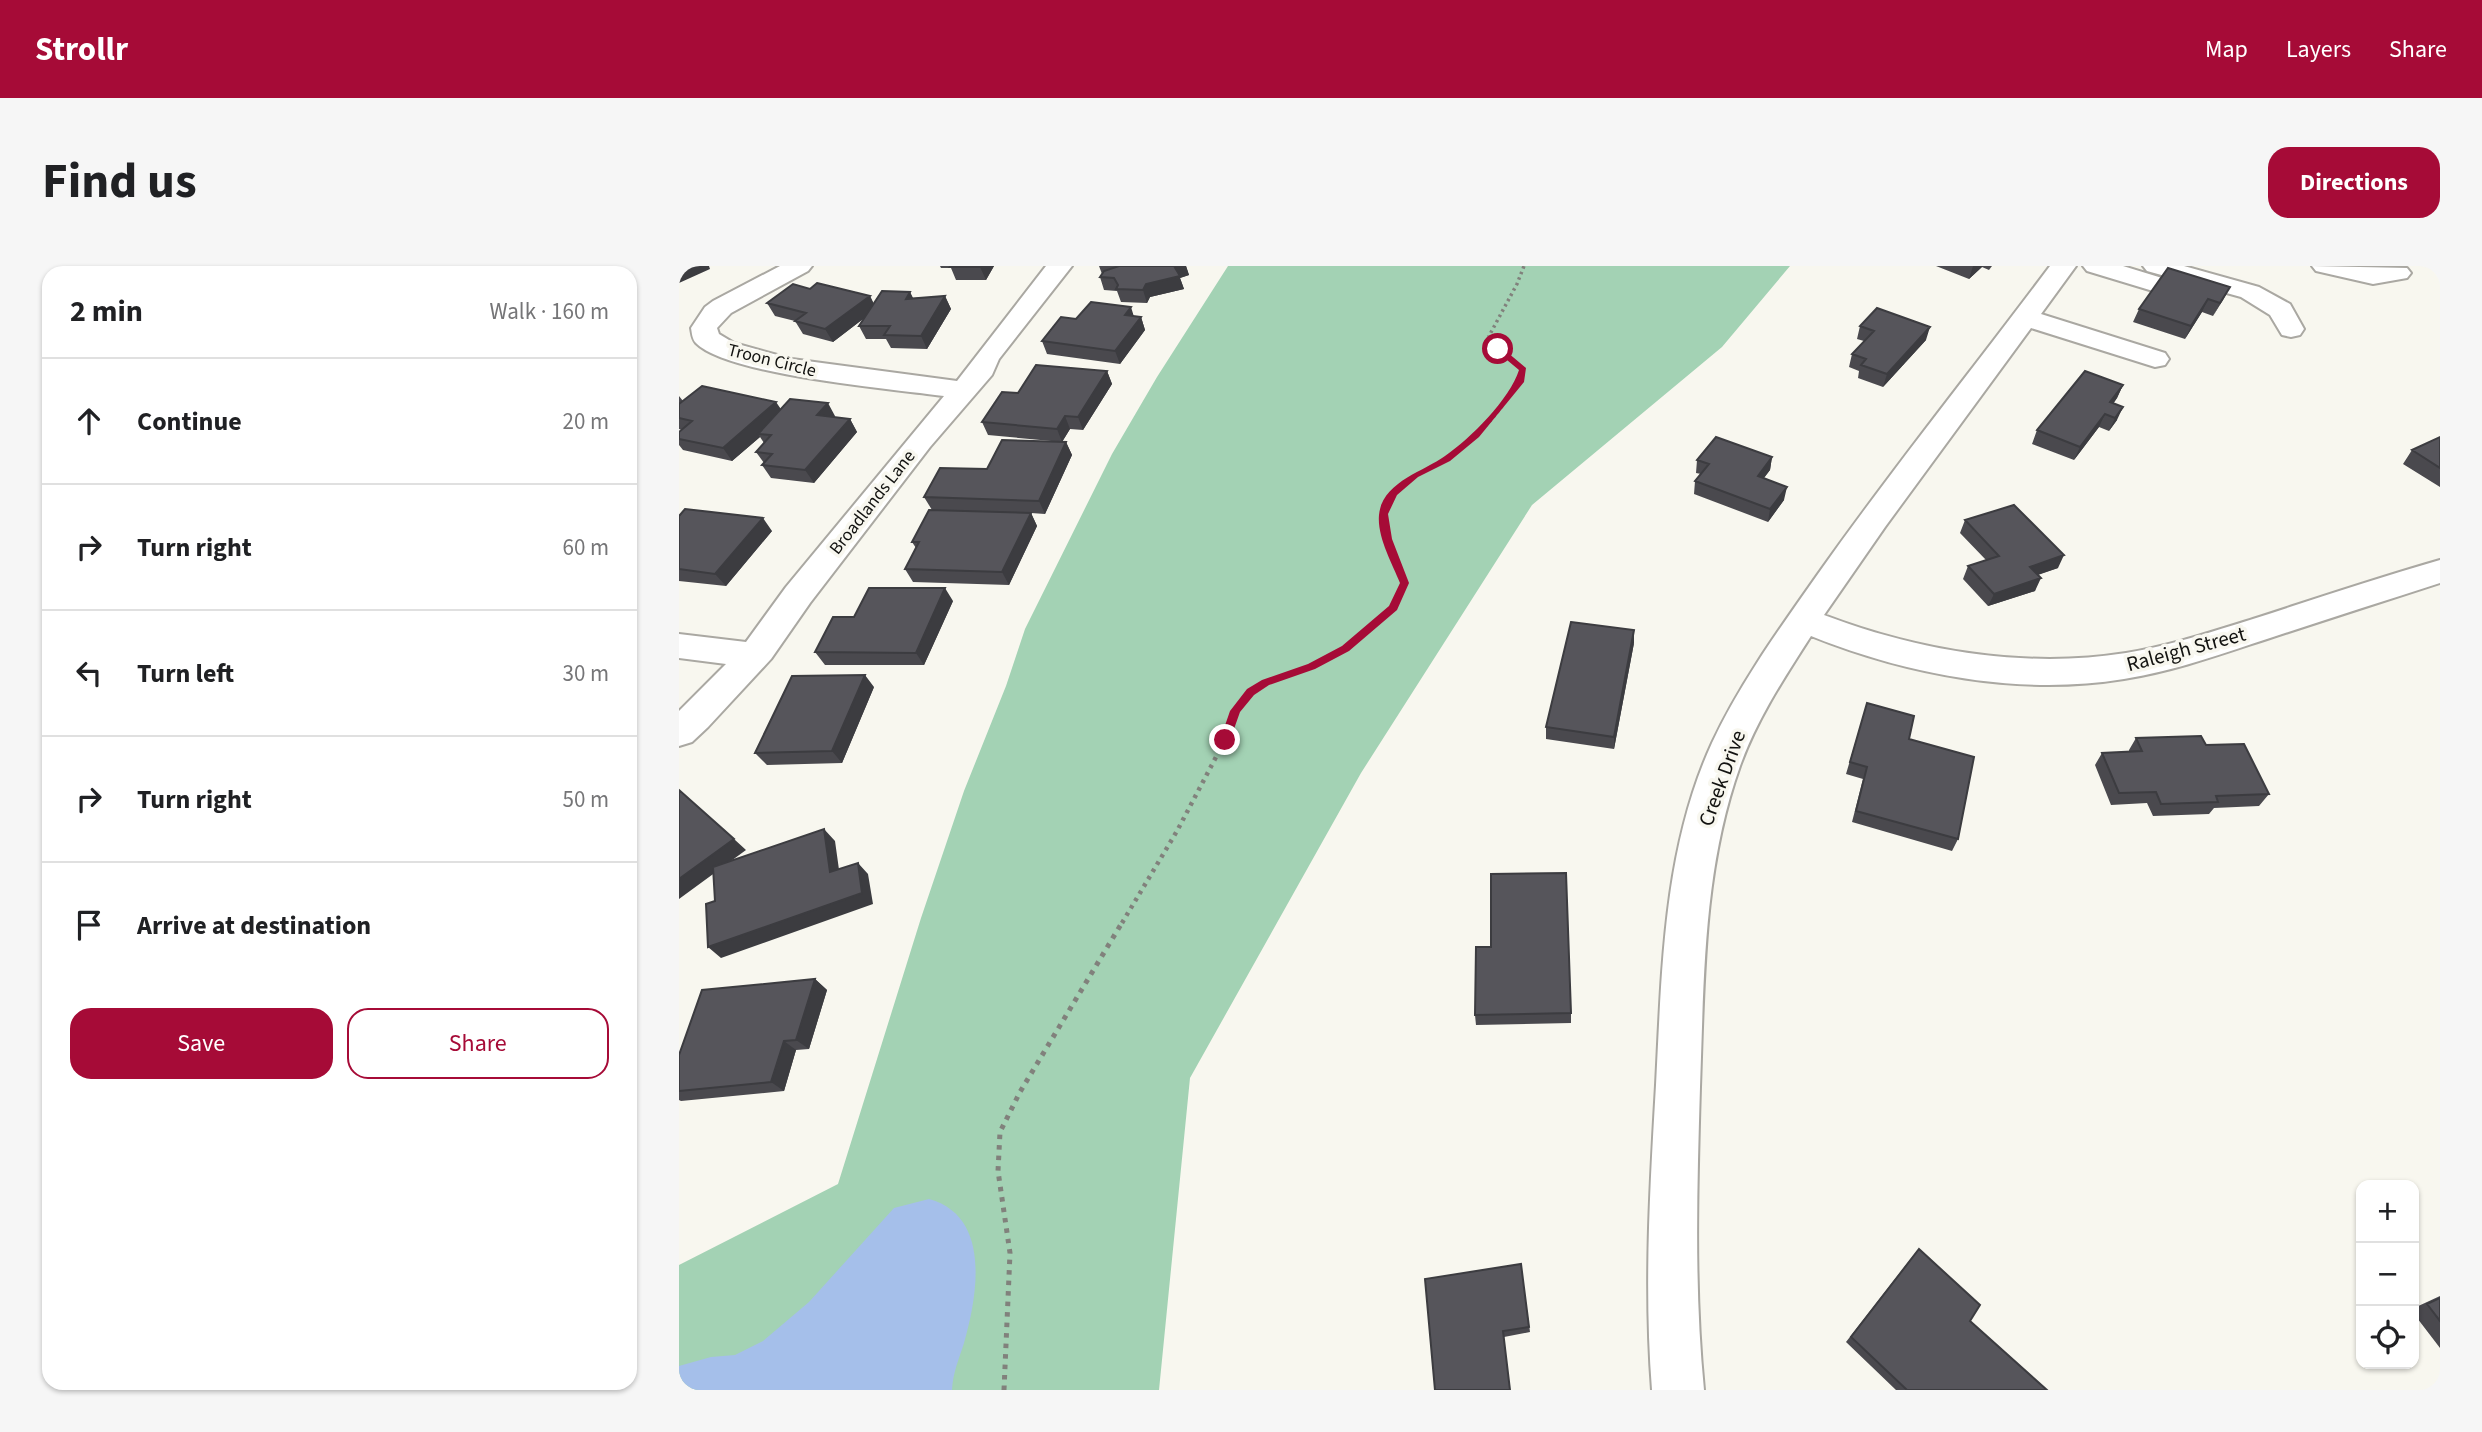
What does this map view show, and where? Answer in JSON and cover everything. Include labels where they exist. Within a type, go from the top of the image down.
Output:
[{"type":"street","name":"Troon Circle","points":[[799,266],[722,307],[708,320],[704,333],[711,342],[790,367],[965,390]]},
{"type":"street","name":"Broadlands Lane","points":[[679,732],[711,704],[752,655],[920,441],[982,369],[986,358],[1059,266]]},
{"type":"street","name":"Creek Drive","points":[[1678,1390],[1671,1230],[1682,1000],[1692,888],[1703,822],[1721,765],[1753,698],[1843,563],[2063,266]]},
{"type":"street","points":[[2096,266],[2250,292],[2281,310],[2291,329]]},
{"type":"street","points":[[2325,266],[2373,276],[2398,273]]},
{"type":"street","points":[[2026,318],[2154,359]]},
{"type":"street","points":[[679,320],[708,320]]},
{"type":"street","name":"Raleigh Street","points":[[1804,620],[1844,637],[1898,651],[1985,666],[2070,673],[2175,656],[2440,571]]},
{"type":"street","points":[[679,646],[752,655]]},
{"type":"path","points":[[1005,1390],[1010,1253],[997,1171],[1000,1132],[1020,1092],[1177,831],[1225,740],[1236,711],[1251,692],[1265,682],[1311,666],[1345,649],[1393,608],[1404,583],[1388,539],[1383,514],[1393,493],[1415,475],[1447,459],[1476,435],[1520,382],[1523,370],[1498,349],[1489,336],[1493,323],[1521,279],[1524,266]]},
{"type":"green space","points":[[1228,266],[1790,266],[1722,347],[1532,505],[1361,773],[1190,1078],[1159,1390],[679,1390],[679,1265],[838,1184],[921,918],[964,791],[1006,686],[1025,629],[1112,454],[1157,377]]},
{"type":"water","points":[[929,1199],[949,1208],[963,1222],[971,1239],[975,1259],[973,1302],[952,1390],[679,1390],[679,1366],[711,1357],[735,1355],[763,1341],[809,1302],[894,1208]]},
{"type":"building","points":[[1119,266],[1174,266],[1180,276],[1146,284],[1143,290],[1116,289],[1118,285],[1114,278],[1100,277],[1104,271]]},
{"type":"building","points":[[2168,268],[2230,287],[2220,303],[2208,299],[2191,326],[2139,309]]},
{"type":"building","points":[[817,283],[870,296],[825,329],[795,321],[806,313],[767,303],[793,284],[810,289]]},
{"type":"building","points":[[882,291],[910,292],[906,299],[945,296],[921,336],[884,335],[890,326],[859,326]]},
{"type":"building","points":[[1091,302],[1131,307],[1125,315],[1141,317],[1115,351],[1042,341],[1061,317],[1076,319]]},
{"type":"building","points":[[1877,308],[1930,327],[1887,374],[1861,365],[1866,359],[1852,354],[1874,331],[1860,326]]},
{"type":"building","points":[[1036,365],[1107,371],[1078,417],[1065,416],[1057,429],[982,422],[1002,392],[1018,393]]},
{"type":"building","points":[[2085,371],[2123,385],[2110,402],[2123,407],[2115,418],[2105,414],[2080,447],[2037,430]]},
{"type":"building","points":[[702,386],[776,402],[723,448],[679,439],[679,432],[692,421],[679,418],[679,404]]},
{"type":"building","points":[[790,399],[828,403],[817,415],[850,419],[805,470],[762,465],[772,454],[756,452],[771,435],[758,434]]},
{"type":"building","points":[[1716,437],[1772,457],[1758,476],[1787,487],[1770,509],[1695,481],[1709,464],[1697,460]]},
{"type":"building","points":[[2440,437],[2440,468],[2412,450]]},
{"type":"building","points":[[1002,440],[1066,442],[1039,501],[924,497],[940,468],[987,469]]},
{"type":"building","points":[[2014,505],[2064,555],[2030,567],[2041,578],[1994,594],[1968,566],[1999,556],[1965,520]]},
{"type":"building","points":[[685,509],[763,518],[715,574],[679,569],[679,516]]},
{"type":"building","points":[[929,510],[1031,513],[1002,572],[905,569],[919,542],[912,542]]},
{"type":"building","points":[[869,588],[945,588],[916,653],[815,652],[833,617],[854,617]]},
{"type":"building","points":[[1571,622],[1634,630],[1614,737],[1546,727]]},
{"type":"building","points":[[865,675],[832,751],[755,753],[792,676]]},
{"type":"building","points":[[1867,703],[1914,716],[1909,739],[1974,757],[1958,839],[1856,811],[1867,767],[1850,762]]},
{"type":"building","points":[[2201,736],[2206,745],[2244,744],[2269,794],[2216,796],[2218,802],[2161,804],[2156,792],[2119,793],[2102,753],[2142,751],[2136,738]]},
{"type":"building","points":[[679,790],[734,839],[679,879]]},
{"type":"building","points":[[824,829],[830,872],[858,863],[862,893],[708,947],[706,904],[715,901],[713,867]]},
{"type":"building","points":[[1566,873],[1571,1013],[1475,1015],[1476,947],[1491,947],[1491,874]]},
{"type":"building","points":[[815,979],[796,1040],[784,1041],[771,1082],[679,1091],[679,1055],[702,990]]},
{"type":"building","points":[[1919,1249],[1980,1305],[1970,1321],[2047,1390],[1907,1390],[1851,1337]]},
{"type":"building","points":[[1521,1264],[1529,1327],[1503,1331],[1510,1390],[1435,1390],[1425,1279]]},
{"type":"building","points":[[2440,1298],[2440,1321],[2427,1304]]},
{"type":"route","points":[[1225,740],[1236,711],[1251,692],[1265,682],[1311,666],[1345,649],[1393,608],[1404,583],[1388,539],[1383,514],[1393,493],[1415,475],[1447,459],[1476,435],[1520,382],[1523,370],[1512,358],[1498,349]]}]
